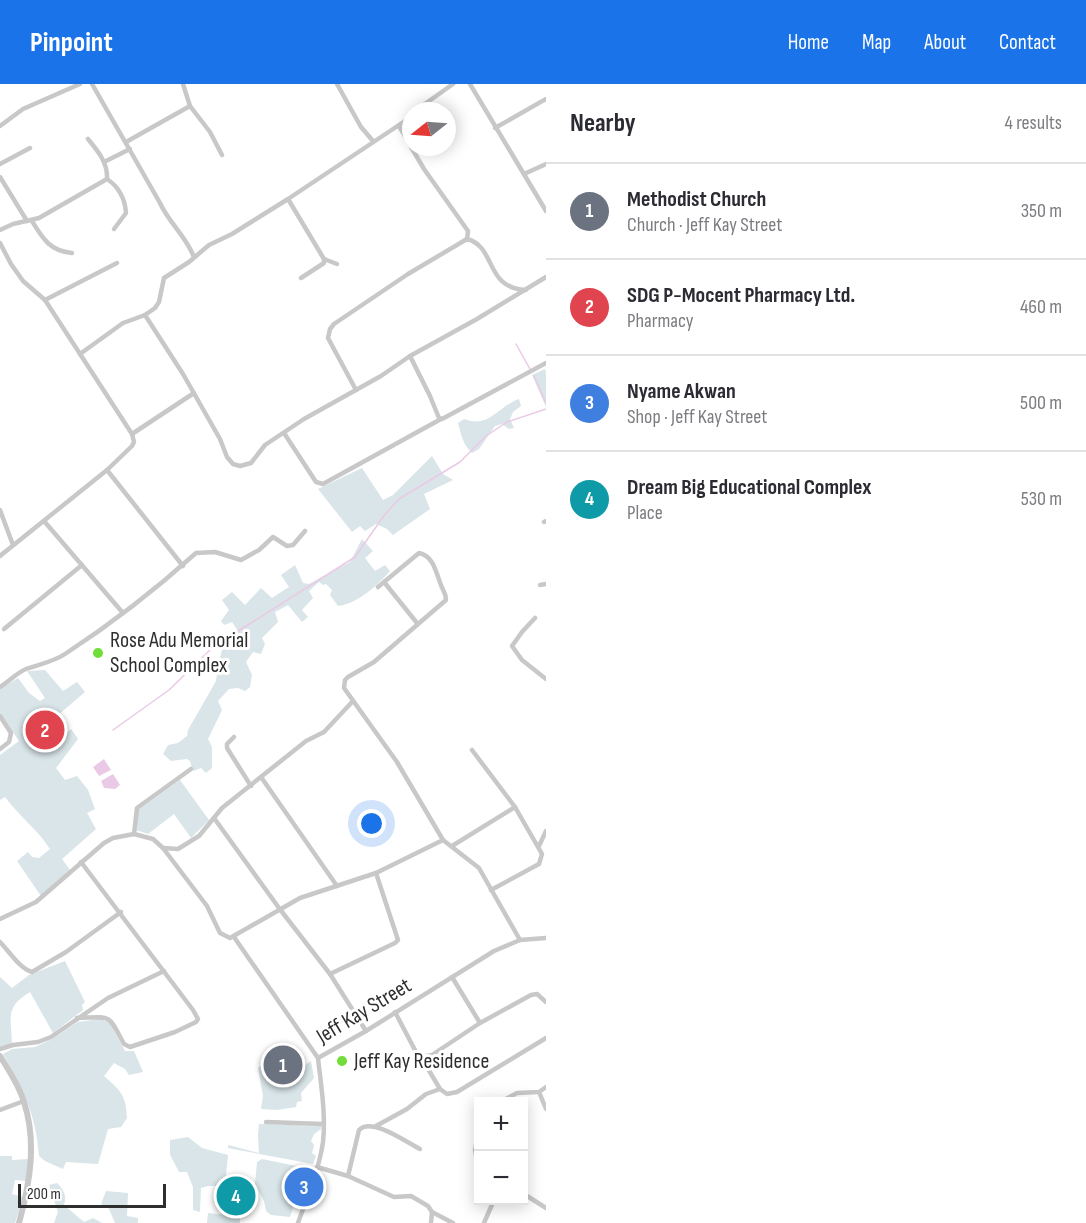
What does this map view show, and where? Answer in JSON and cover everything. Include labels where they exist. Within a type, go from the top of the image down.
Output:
[{"type":"street","points":[[0,126],[23,109],[80,84]]},
{"type":"street","points":[[92,84],[166,217],[187,242],[194,257]]},
{"type":"street","points":[[183,84],[190,106],[210,132],[222,155]]},
{"type":"street","points":[[337,84],[361,127],[374,141]]},
{"type":"street","points":[[428,102],[453,84]]},
{"type":"street","points":[[470,84],[546,211]]},
{"type":"street","points":[[495,128],[546,99]]},
{"type":"street","points":[[126,142],[190,106]]},
{"type":"street","points":[[80,354],[123,323],[145,315],[155,308],[159,302],[164,278],[189,262],[209,245],[232,234],[288,199],[402,124]]},
{"type":"street","points":[[399,126],[402,131]]},
{"type":"street","points":[[88,139],[107,168],[107,179]]},
{"type":"street","points":[[0,164],[30,148]]},
{"type":"street","points":[[104,162],[130,149]]},
{"type":"street","points":[[416,156],[468,231],[467,239]]},
{"type":"street","points":[[524,174],[546,164]]},
{"type":"street","points":[[0,177],[46,244],[61,252],[72,253]]},
{"type":"street","points":[[0,230],[13,224],[30,221],[107,179]]},
{"type":"street","points":[[107,179],[115,184],[125,204],[126,213],[114,229]]},
{"type":"street","points":[[288,199],[324,259],[337,264]]},
{"type":"street","points":[[356,390],[328,339],[330,329],[408,274],[467,239],[476,241],[486,254],[496,277],[516,290],[526,290]]},
{"type":"street","points":[[0,243],[23,281],[45,300],[132,434],[134,442],[106,470],[0,556]]},
{"type":"street","points":[[301,278],[318,268],[324,263],[324,259]]},
{"type":"street","points":[[45,300],[117,263]]},
{"type":"street","points":[[145,315],[194,393],[220,439],[227,458],[233,464],[240,466],[251,463],[265,445],[317,410],[342,399],[546,278]]},
{"type":"street","points":[[410,357],[439,418],[442,419]]},
{"type":"street","points":[[285,433],[316,483],[323,484],[546,363]]},
{"type":"street","points":[[132,434],[194,393]]},
{"type":"street","points":[[106,470],[183,566]]},
{"type":"street","points":[[0,510],[13,545]]},
{"type":"street","points":[[44,521],[123,613]]},
{"type":"street","points":[[0,687],[14,679],[21,671],[63,656],[123,613],[196,553],[215,552],[227,554],[236,559],[247,558],[273,537],[287,546],[293,545],[304,531]]},
{"type":"street","points":[[378,587],[416,554],[424,554],[435,567],[446,594],[446,600],[374,662],[345,680],[344,688],[397,762],[443,840],[478,868],[520,940]]},
{"type":"street","points":[[4,628],[82,565]]},
{"type":"street","points":[[384,582],[417,623]]},
{"type":"street","points":[[540,585],[546,584]]},
{"type":"street","points":[[536,618],[512,646],[522,660],[546,679]]},
{"type":"street","points":[[163,848],[178,849],[199,837],[222,808],[306,741],[324,732],[353,701]]},
{"type":"street","points":[[0,716],[11,733],[11,737],[0,748]]},
{"type":"street","points":[[234,737],[226,748],[251,786]]},
{"type":"street","points":[[472,750],[515,807],[542,854],[539,864],[491,890]]},
{"type":"street","points":[[134,834],[136,808],[191,769]]},
{"type":"street","points":[[261,777],[337,886]]},
{"type":"street","points":[[452,846],[515,807]]},
{"type":"street","points":[[214,818],[330,974],[366,1031]]},
{"type":"street","points":[[539,846],[546,831]]},
{"type":"street","points":[[0,919],[36,902],[104,843],[113,838],[134,834],[153,839],[163,848],[207,906],[220,933],[225,938],[234,937],[279,908],[300,898],[376,873],[443,840]]},
{"type":"street","points":[[77,1017],[108,1018],[124,1044],[130,1047],[175,1032],[196,1022],[196,1014],[81,862]]},
{"type":"street","points":[[330,974],[398,940],[376,873]]},
{"type":"street","points":[[0,942],[27,970],[32,972],[66,952],[121,912]]},
{"type":"street","points":[[234,937],[318,1058]]},
{"type":"street","name":"Jeff Kay Street","points":[[298,1223],[323,1143],[318,1058],[366,1031],[494,951],[520,940],[546,938]]},
{"type":"street","points":[[0,1049],[38,1042],[51,1037],[77,1017],[120,991],[164,971]]},
{"type":"street","points":[[453,976],[480,1023]]},
{"type":"street","points":[[421,1057],[432,1055],[480,1023],[531,994],[537,994],[546,1002]]},
{"type":"street","points":[[395,1012],[440,1089],[447,1094],[457,1092],[546,1038]]},
{"type":"street","points":[[0,1056],[24,1101],[31,1128],[31,1162],[27,1196],[19,1223]]},
{"type":"street","points":[[508,1097],[517,1093],[539,1092],[546,1087]]},
{"type":"street","points":[[376,1126],[407,1109],[426,1094],[440,1089]]},
{"type":"street","points":[[539,1092],[546,1109]]},
{"type":"street","points":[[0,1110],[24,1101]]},
{"type":"street","points":[[266,1122],[323,1124]]},
{"type":"street","points":[[348,1176],[359,1130],[363,1126],[371,1124],[376,1126],[420,1149]]},
{"type":"street","points":[[317,1167],[348,1176],[394,1197],[411,1196],[428,1206],[432,1212],[453,1223]]},
{"type":"street","points":[[528,1197],[546,1208]]},
{"type":"street","points":[[484,1223],[492,1205]]},
{"type":"street","points":[[431,1223],[432,1212]]},
{"type":"shaded area","points":[[545,369],[546,373],[546,407],[532,375]]},
{"type":"shaded area","points":[[519,399],[521,406],[513,412],[510,419],[514,428],[509,429],[502,424],[495,426],[479,449],[472,453],[464,443],[458,423],[464,419],[480,421],[487,419]]},
{"type":"shaded area","points":[[432,456],[443,474],[453,480],[424,494],[430,509],[393,535],[376,524],[365,531],[360,526],[352,532],[318,489],[362,468],[383,500],[393,495]]},
{"type":"shaded area","points":[[362,539],[373,551],[365,558],[375,571],[385,565],[390,571],[360,598],[338,606],[330,595],[332,590],[326,584],[319,582],[309,591],[313,598],[302,610],[308,617],[302,622],[288,605],[275,612],[278,622],[262,638],[265,644],[261,654],[253,652],[246,662],[252,675],[250,687],[245,691],[238,688],[229,689],[218,701],[222,710],[208,739],[212,747],[212,768],[206,773],[201,768],[193,771],[187,759],[171,761],[163,754],[168,745],[178,743],[187,736],[188,730],[216,681],[218,666],[214,665],[220,659],[223,645],[229,644],[238,631],[232,622],[224,625],[221,621],[229,610],[222,600],[232,592],[245,605],[261,588],[272,598],[289,587],[281,575],[295,565],[303,583],[309,584],[350,562]]},
{"type":"shaded area","points":[[45,670],[63,691],[77,682],[85,692],[58,715],[55,714],[43,724],[39,720],[28,728],[34,734],[42,735],[55,751],[62,744],[63,736],[71,729],[78,739],[56,768],[65,780],[77,776],[88,790],[95,809],[87,813],[96,829],[62,859],[70,870],[41,896],[17,861],[28,852],[32,857],[39,858],[50,849],[5,797],[0,800],[0,755],[19,741],[0,713],[0,689],[18,678],[29,693],[40,701],[45,698],[27,671]]},
{"type":"shaded area","points":[[104,759],[111,770],[99,776],[93,767]]},
{"type":"shaded area","points":[[113,774],[120,785],[115,789],[104,788],[101,781]]},
{"type":"shaded area","points":[[180,780],[209,820],[191,838],[174,814],[148,834],[136,830],[138,810]]},
{"type":"shaded area","points":[[65,961],[85,1002],[82,1005],[83,1010],[53,1033],[30,992],[22,997],[13,1008],[11,1014],[12,1044],[0,1048],[0,977],[12,988],[29,975]]},
{"type":"shaded area","points":[[100,1019],[109,1022],[125,1051],[134,1051],[143,1072],[129,1075],[125,1069],[114,1063],[104,1076],[121,1094],[127,1118],[121,1127],[108,1129],[98,1164],[66,1162],[63,1169],[39,1156],[32,1114],[3,1054],[12,1049],[35,1047],[78,1022]]},
{"type":"shaded area","points":[[269,1057],[278,1078],[291,1071],[295,1072],[311,1061],[314,1078],[301,1093],[302,1101],[297,1102],[296,1107],[277,1110],[261,1109],[263,1096],[258,1068]]},
{"type":"shaded area","points":[[259,1124],[321,1126],[311,1141],[314,1145],[312,1153],[316,1156],[313,1164],[228,1148],[228,1145],[259,1153]]},
{"type":"shaded area","points":[[188,1137],[202,1148],[228,1155],[225,1186],[201,1188],[200,1212],[193,1210],[193,1187],[187,1172],[179,1172],[170,1155],[170,1140]]},
{"type":"shaded area","points":[[0,1156],[12,1156],[12,1160],[29,1159],[26,1181],[15,1180],[12,1194],[23,1197],[15,1223],[0,1223]]},
{"type":"shaded area","points":[[262,1159],[306,1168],[290,1217],[271,1215],[266,1211],[264,1201],[255,1184],[257,1162]]},
{"type":"shaded area","points":[[57,1183],[64,1193],[64,1205],[84,1222],[93,1218],[102,1223],[54,1223],[58,1212],[49,1185]]},
{"type":"shaded area","points":[[106,1191],[128,1193],[127,1216],[138,1218],[138,1223],[115,1223],[109,1209],[101,1204]]},
{"type":"shaded area","points":[[208,1213],[240,1216],[240,1223],[207,1223]]},
{"type":"waterway","points":[[516,344],[530,369]]},
{"type":"waterway","points":[[534,376],[546,403]]},
{"type":"waterway","points":[[113,730],[169,690],[213,647],[355,557],[383,517],[399,499],[460,462],[486,436],[507,422],[546,409]]},
{"type":"place","name":"Rose Adu Memorial School Complex","points":[[98,653]]},
{"type":"place","name":"SDG P-Mocent Pharmacy Ltd.","points":[[45,730]]},
{"type":"place","name":"Jeff Kay Residence","points":[[342,1061]]},
{"type":"place","name":"Methodist Church","points":[[283,1065]]},
{"type":"place","name":"Nyame Akwan","points":[[304,1187]]},
{"type":"place","name":"Dream Big Educational Complex","points":[[236,1196]]}]
